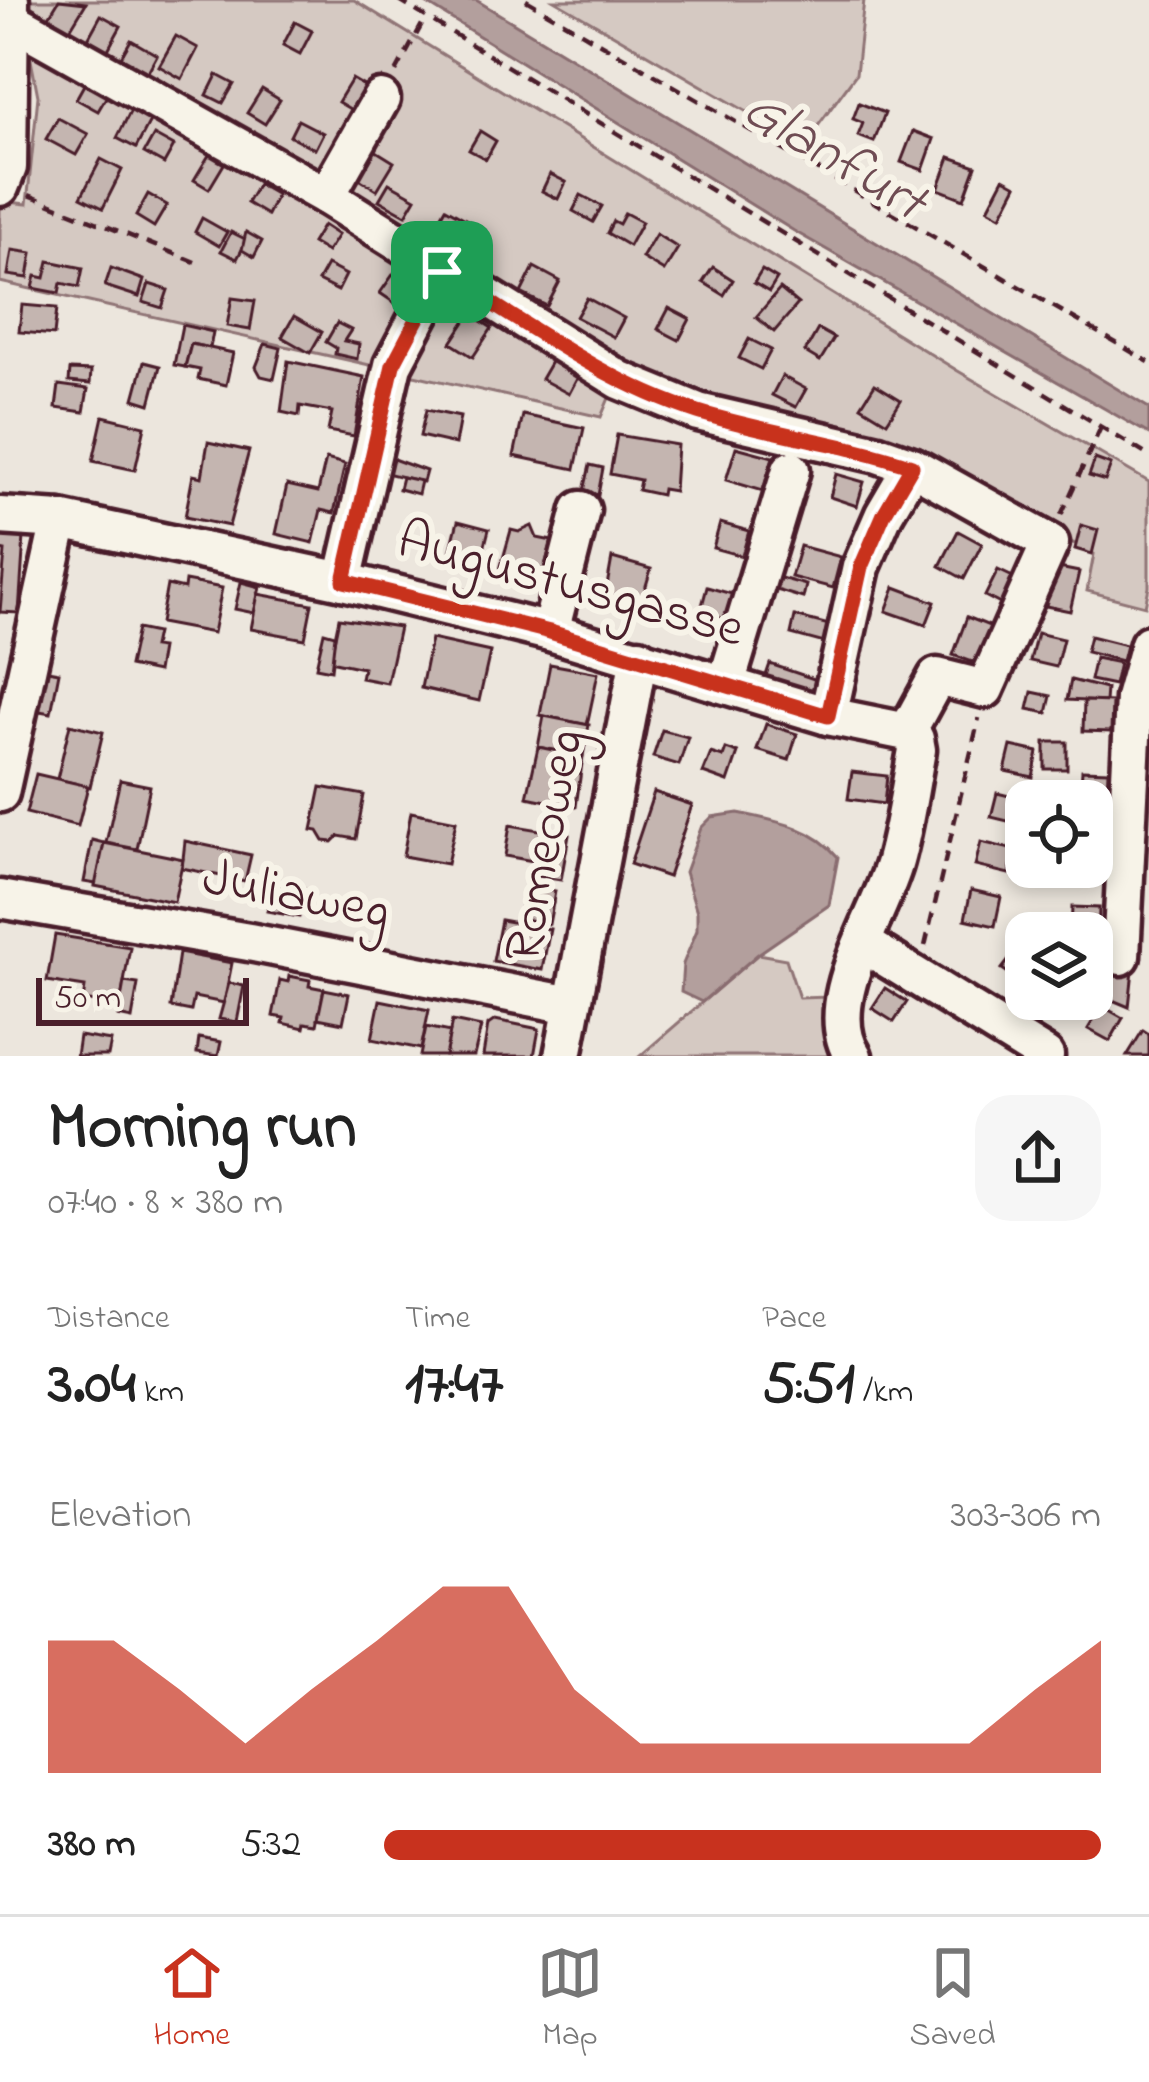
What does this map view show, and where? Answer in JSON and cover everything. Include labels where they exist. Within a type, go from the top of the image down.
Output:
[{"type":"street","points":[[0,186],[8,167],[10,10],[326,196],[620,380],[698,412],[912,466],[1050,543],[985,688],[937,677],[907,732],[917,750],[899,840],[841,1007],[843,1040],[853,1056]]},
{"type":"street","points":[[326,196],[381,99]]},
{"type":"street","points":[[344,581],[393,365],[442,272]]},
{"type":"street","points":[[828,716],[861,567],[912,466]]},
{"type":"street","points":[[726,684],[791,470]]},
{"type":"street","points":[[550,632],[581,510]]},
{"type":"street","name":"Augustusgasse","points":[[0,516],[60,520],[344,581],[550,632],[828,716],[907,732]]},
{"type":"street","points":[[0,793],[60,520]]},
{"type":"street","points":[[1121,956],[1134,698],[1149,644]]},
{"type":"street","name":"Romeoweg","points":[[563,1056],[639,657]]},
{"type":"street","name":"Juliaweg","points":[[0,899],[571,1005]]},
{"type":"street","points":[[864,944],[1045,1056]]},
{"type":"path","points":[[398,0],[1149,456]]},
{"type":"path","points":[[526,0],[1149,362]]},
{"type":"path","points":[[381,99],[426,17]]},
{"type":"path","points":[[0,186],[62,206],[195,262]]},
{"type":"path","points":[[1050,543],[1101,427]]},
{"type":"path","points":[[916,979],[985,688]]},
{"type":"shaded area","points":[[1,0],[354,0],[958,371],[1149,482],[1145,606],[1087,591],[1094,554],[906,455],[694,405],[623,365],[601,417],[0,282],[0,201],[27,204],[38,96],[22,13]]},
{"type":"shaded area","name":"Glanfurt","points":[[421,0],[476,0],[1149,408],[1149,434],[794,231]]},
{"type":"shaded area","points":[[554,0],[864,0],[856,74],[804,145]]},
{"type":"shaded area","points":[[738,813],[792,826],[817,838],[838,857],[829,905],[758,954],[702,1002],[681,992],[683,964],[697,930],[697,912],[685,872],[701,828],[712,817]]},
{"type":"shaded area","points":[[758,954],[786,959],[799,998],[829,997],[828,1056],[640,1056]]},
{"type":"building","points":[[59,0],[86,3],[69,31],[48,18]]},
{"type":"building","points":[[101,15],[121,26],[104,57],[84,46]]},
{"type":"building","points":[[295,22],[312,31],[300,54],[283,45]]},
{"type":"building","points":[[176,36],[198,48],[182,79],[159,66]]},
{"type":"building","points":[[131,40],[157,55],[144,79],[117,64]]},
{"type":"building","points":[[217,75],[234,84],[223,103],[207,95]]},
{"type":"building","points":[[352,79],[376,93],[362,116],[338,102]]},
{"type":"building","points":[[86,81],[108,94],[98,111],[76,99]]},
{"type":"building","points":[[262,89],[280,100],[265,124],[247,113]]},
{"type":"building","points":[[859,103],[885,113],[874,142],[858,136],[863,123],[853,119]]},
{"type":"building","points":[[133,106],[153,116],[136,148],[117,138]]},
{"type":"building","points":[[58,118],[88,134],[76,155],[46,139]]},
{"type":"building","points":[[298,120],[323,133],[315,149],[290,136]]},
{"type":"building","points":[[480,131],[496,141],[486,159],[469,150]]},
{"type":"building","points":[[913,131],[934,139],[923,170],[901,162]]},
{"type":"building","points":[[154,135],[174,146],[164,164],[144,153]]},
{"type":"building","points":[[373,149],[394,162],[377,190],[356,177]]},
{"type":"building","points":[[209,155],[224,164],[209,189],[194,180]]},
{"type":"building","points":[[950,157],[976,166],[964,199],[938,189]]},
{"type":"building","points":[[101,159],[122,170],[103,208],[81,197]]},
{"type":"building","points":[[550,174],[566,182],[558,199],[542,191]]},
{"type":"building","points":[[1004,178],[1017,185],[1001,216],[988,209]]},
{"type":"building","points":[[389,183],[416,198],[406,215],[379,200]]},
{"type":"building","points":[[258,184],[277,195],[267,215],[247,203]]},
{"type":"building","points":[[148,194],[167,205],[154,227],[136,216]]},
{"type":"building","points":[[581,195],[602,206],[593,222],[573,211]]},
{"type":"building","points":[[446,208],[485,230],[477,245],[437,224]]},
{"type":"building","points":[[625,213],[642,222],[629,246],[607,233]]},
{"type":"building","points":[[202,218],[227,232],[219,246],[195,232]]},
{"type":"building","points":[[323,225],[338,235],[327,252],[312,243]]},
{"type":"building","points":[[231,232],[247,240],[237,259],[221,251]]},
{"type":"building","points":[[246,232],[262,241],[254,257],[242,250]]},
{"type":"building","points":[[656,234],[678,248],[664,271],[642,258]]},
{"type":"building","points":[[12,250],[32,253],[28,278],[8,275]]},
{"type":"building","points":[[49,261],[83,268],[79,287],[61,283],[59,293],[33,288],[36,276],[45,278]]},
{"type":"building","points":[[327,265],[346,275],[338,291],[318,281]]},
{"type":"building","points":[[534,267],[560,281],[547,306],[521,293]]},
{"type":"building","points":[[713,267],[733,280],[724,295],[703,282]]},
{"type":"building","points":[[111,268],[144,280],[139,297],[105,286]]},
{"type":"building","points":[[762,270],[777,279],[769,292],[754,283]]},
{"type":"building","points":[[394,273],[412,286],[399,306],[380,293]]},
{"type":"building","points":[[149,284],[168,290],[162,308],[143,302]]},
{"type":"building","points":[[780,289],[798,304],[774,332],[756,317]]},
{"type":"building","points":[[232,298],[255,301],[250,330],[227,326]]},
{"type":"building","points":[[587,298],[624,318],[614,337],[576,317]]},
{"type":"building","points":[[22,305],[57,308],[54,335],[19,332]]},
{"type":"building","points":[[669,308],[690,319],[679,340],[658,329]]},
{"type":"building","points":[[470,314],[492,328],[473,357],[451,343]]},
{"type":"building","points":[[294,316],[322,332],[310,353],[282,337]]},
{"type":"building","points":[[337,323],[351,330],[344,341],[359,344],[357,359],[335,354],[336,348],[326,342]]},
{"type":"building","points":[[182,325],[213,332],[210,348],[191,344],[185,367],[174,365]]},
{"type":"building","points":[[818,329],[834,338],[820,361],[805,352]]},
{"type":"building","points":[[749,339],[771,350],[761,369],[739,358]]},
{"type":"building","points":[[191,344],[233,353],[226,385],[198,379],[200,370],[185,367]]},
{"type":"building","points":[[265,344],[281,348],[274,379],[261,376],[256,367]]},
{"type":"building","points":[[552,360],[579,375],[569,394],[541,379]]},
{"type":"building","points":[[288,361],[364,377],[354,436],[328,431],[332,412],[300,406],[299,416],[281,412]]},
{"type":"building","points":[[144,362],[160,366],[150,404],[134,399]]},
{"type":"building","points":[[70,370],[91,371],[90,384],[69,382]]},
{"type":"building","points":[[782,376],[806,389],[796,407],[772,395]]},
{"type":"building","points":[[875,384],[901,400],[887,422],[861,406]]},
{"type":"building","points":[[59,385],[88,389],[84,412],[56,408]]},
{"type":"building","points":[[426,410],[460,417],[455,444],[420,436]]},
{"type":"building","points":[[523,415],[584,428],[575,469],[514,456]]},
{"type":"building","points":[[103,416],[145,426],[135,470],[93,461]]},
{"type":"building","points":[[617,435],[677,445],[674,491],[662,489],[661,495],[638,490],[640,480],[610,474]]},
{"type":"building","points":[[208,442],[249,451],[229,526],[185,517],[193,475],[202,477]]},
{"type":"building","points":[[736,447],[773,457],[763,491],[726,480]]},
{"type":"building","points":[[385,456],[426,471],[423,482],[382,472]]},
{"type":"building","points":[[326,459],[345,464],[334,513],[321,510],[313,543],[276,534],[287,485],[318,492]]},
{"type":"building","points":[[1095,459],[1111,465],[1105,481],[1089,476]]},
{"type":"building","points":[[590,465],[603,468],[598,495],[584,491]]},
{"type":"building","points":[[836,474],[864,482],[857,506],[830,497]]},
{"type":"building","points":[[402,477],[421,481],[418,494],[399,489]]},
{"type":"building","points":[[458,521],[489,529],[479,569],[448,561]]},
{"type":"building","points":[[720,523],[749,531],[742,556],[713,548]]},
{"type":"building","points":[[1081,525],[1098,530],[1092,554],[1075,549]]},
{"type":"building","points":[[532,526],[537,538],[552,541],[541,580],[535,578],[533,585],[499,573],[511,530]]},
{"type":"building","points":[[958,531],[982,544],[964,579],[940,566]]},
{"type":"building","points":[[0,535],[24,536],[19,613],[0,612],[5,551],[0,550]]},
{"type":"building","points":[[800,546],[841,557],[833,588],[791,577]]},
{"type":"building","points":[[612,558],[651,569],[640,606],[605,597]]},
{"type":"building","points":[[1054,567],[1079,572],[1070,611],[1046,606]]},
{"type":"building","points":[[998,570],[1017,579],[1004,606],[985,596]]},
{"type":"building","points":[[777,577],[806,585],[803,598],[773,589]]},
{"type":"building","points":[[185,581],[222,588],[213,633],[160,623],[167,585],[184,589]]},
{"type":"building","points":[[241,582],[260,587],[254,613],[235,609]]},
{"type":"building","points":[[707,587],[732,594],[725,619],[700,613]]},
{"type":"building","points":[[895,587],[935,602],[926,625],[886,611]]},
{"type":"building","points":[[258,594],[312,604],[305,639],[251,629]]},
{"type":"building","points":[[795,616],[833,626],[828,644],[791,634]]},
{"type":"building","points":[[967,617],[992,627],[978,664],[953,655]]},
{"type":"building","points":[[339,618],[399,627],[387,683],[361,678],[363,668],[330,661]]},
{"type":"building","points":[[137,629],[156,633],[153,647],[161,648],[157,672],[129,666]]},
{"type":"building","points":[[324,632],[335,635],[331,670],[316,667]]},
{"type":"building","points":[[1037,633],[1063,639],[1056,667],[1030,661]]},
{"type":"building","points":[[1090,636],[1126,645],[1122,661],[1086,652]]},
{"type":"building","points":[[431,639],[490,652],[479,701],[421,688]]},
{"type":"building","points":[[1095,658],[1119,663],[1114,685],[1090,680]]},
{"type":"building","points":[[550,664],[598,673],[587,725],[540,715]]},
{"type":"building","points":[[770,664],[820,681],[814,701],[763,684]]},
{"type":"building","points":[[36,668],[59,672],[51,713],[28,709]]},
{"type":"building","points":[[1071,680],[1106,689],[1105,702],[1067,700]]},
{"type":"building","points":[[1032,692],[1051,696],[1047,713],[1028,709]]},
{"type":"building","points":[[1084,701],[1112,702],[1111,732],[1083,731]]},
{"type":"building","points":[[544,716],[589,725],[583,756],[538,747]]},
{"type":"building","points":[[70,724],[103,732],[90,787],[57,779]]},
{"type":"building","points":[[766,724],[797,734],[789,760],[757,750]]},
{"type":"building","points":[[662,730],[688,737],[679,765],[653,757]]},
{"type":"building","points":[[1045,742],[1067,742],[1067,769],[1045,769]]},
{"type":"building","points":[[1011,746],[1038,752],[1033,777],[1005,771]]},
{"type":"building","points":[[538,747],[583,756],[576,807],[527,797]]},
{"type":"building","points":[[726,749],[738,753],[728,782],[703,773],[711,753],[723,757]]},
{"type":"building","points":[[1082,770],[1108,771],[1108,780],[1081,780]]},
{"type":"building","points":[[852,772],[887,776],[884,804],[848,799]]},
{"type":"building","points":[[36,774],[88,786],[78,826],[26,813]]},
{"type":"building","points":[[120,780],[150,786],[137,849],[106,843]]},
{"type":"building","points":[[321,787],[364,795],[356,839],[339,836],[333,842],[324,841],[312,830]]},
{"type":"building","points":[[654,792],[692,805],[668,877],[630,864]]},
{"type":"building","points":[[997,793],[1005,795],[1005,820],[991,817]]},
{"type":"building","points":[[411,812],[456,821],[447,864],[403,856]]},
{"type":"building","points":[[510,825],[569,835],[561,880],[536,876],[539,862],[505,856]]},
{"type":"building","points":[[92,840],[104,843],[96,884],[84,882]]},
{"type":"building","points":[[185,841],[251,855],[245,881],[182,868]]},
{"type":"building","points":[[981,842],[1005,848],[1005,873],[975,866]]},
{"type":"building","points":[[104,843],[183,859],[174,902],[95,886]]},
{"type":"building","points":[[273,882],[304,888],[299,917],[267,911]]},
{"type":"building","points":[[530,886],[555,891],[553,903],[527,898]]},
{"type":"building","points":[[971,890],[1001,897],[995,926],[965,919]]},
{"type":"building","points":[[523,897],[553,903],[549,924],[519,918]]},
{"type":"building","points":[[1072,907],[1099,908],[1099,912],[1072,912]]},
{"type":"building","points":[[501,920],[550,929],[542,970],[493,961]]},
{"type":"building","points":[[55,935],[130,947],[120,1006],[83,1000],[85,987],[47,981]]},
{"type":"building","points":[[179,953],[232,963],[224,1003],[194,997],[191,1011],[171,1007]]},
{"type":"building","points":[[1113,969],[1133,970],[1129,1007],[1113,1000]]},
{"type":"building","points":[[289,976],[324,989],[317,1025],[305,1023],[304,1028],[273,1016],[280,980],[288,982]]},
{"type":"building","points":[[124,982],[138,984],[132,1019],[118,1016]]},
{"type":"building","points":[[229,983],[244,986],[237,1022],[219,1019]]},
{"type":"building","points":[[885,988],[907,1002],[894,1022],[872,1008]]},
{"type":"building","points":[[324,989],[349,994],[343,1023],[318,1018]]},
{"type":"building","points":[[380,1000],[429,1010],[421,1049],[372,1039]]},
{"type":"building","points":[[1113,1012],[1123,1018],[1110,1041],[1088,1029],[1093,1020],[1113,1020]]},
{"type":"building","points":[[495,1020],[539,1029],[534,1056],[483,1056],[488,1025]]},
{"type":"building","points":[[452,1021],[481,1027],[474,1056],[445,1056]]},
{"type":"building","points":[[426,1027],[450,1032],[445,1056],[420,1056]]},
{"type":"building","points":[[1143,1030],[1149,1034],[1149,1056],[1127,1056]]},
{"type":"building","points":[[79,1036],[111,1041],[108,1056],[76,1056]]},
{"type":"building","points":[[199,1038],[221,1042],[218,1056],[197,1053]]},
{"type":"route","points":[[442,272],[620,380],[698,412],[912,466],[861,567],[828,716],[550,632],[344,581],[393,365],[442,272]]}]
